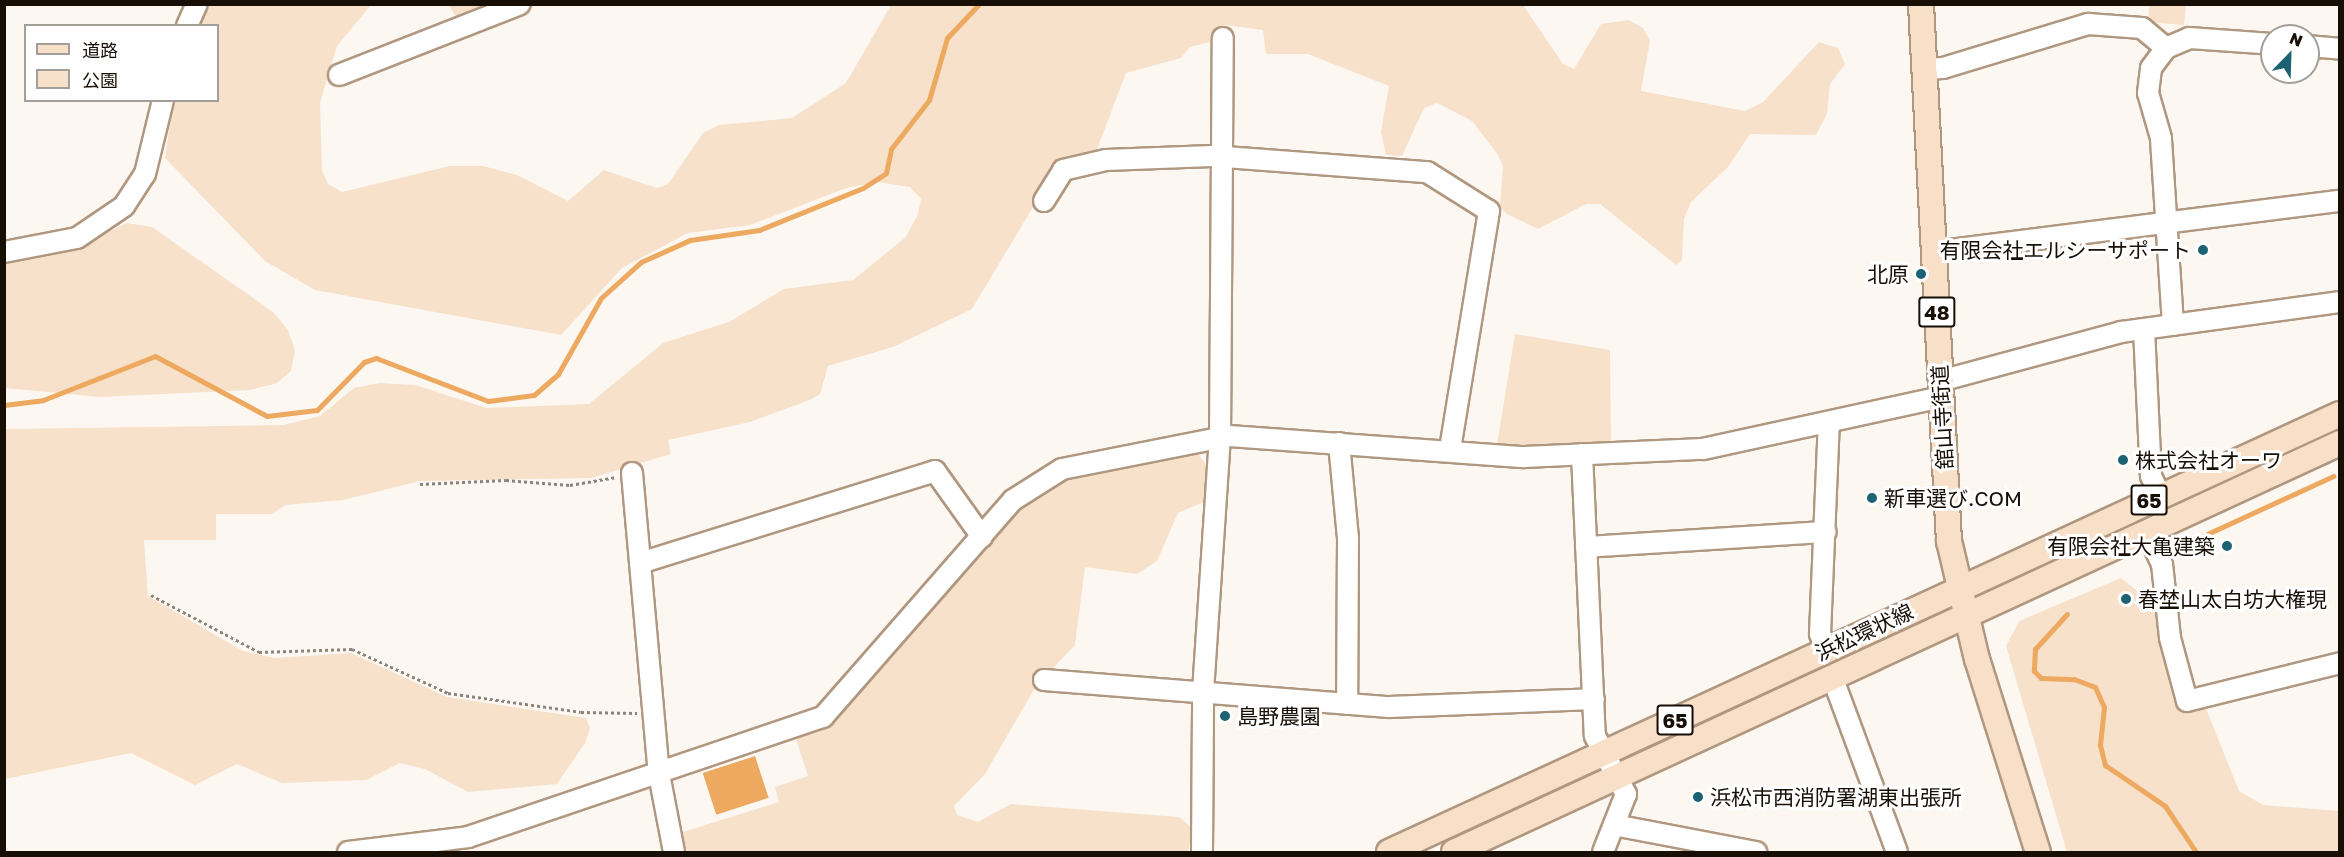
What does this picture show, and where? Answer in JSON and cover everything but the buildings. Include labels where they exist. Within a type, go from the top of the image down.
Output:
[{"type":"main road","name":"舘山寺街道","points":[[1921,4],[1949,541],[1967,617],[2038,852]]},
{"type":"main road","name":"浜松環状線","points":[[1389,852],[1960,587],[2340,414]]},
{"type":"main road","name":"浜松環状線","points":[[1454,852],[2340,443]]},
{"type":"main road","points":[[2263,450],[2274,473]]},
{"type":"street","points":[[188,24],[197,4]]},
{"type":"street","points":[[339,75],[512,6]]},
{"type":"street","points":[[1924,69],[1943,68],[2093,14],[2142,27],[2166,48]]},
{"type":"street","points":[[1202,852],[1203,692],[1220,438],[1223,38]]},
{"type":"street","points":[[2174,325],[2160,130],[2147,80],[2166,48],[2189,38],[2260,43]]},
{"type":"street","points":[[2320,47],[2340,49]]},
{"type":"street","points":[[4,252],[77,238],[124,206],[145,174],[163,102]]},
{"type":"street","points":[[1044,201],[1063,170],[1106,160],[1222,157],[1427,172],[1489,211],[1450,450]]},
{"type":"street","points":[[1934,252],[2340,201]]},
{"type":"street","points":[[348,852],[468,837],[823,717],[1028,487],[1062,468],[1220,438],[1340,443],[1524,457],[1730,446],[1829,422],[2144,329],[2340,303]]},
{"type":"street","points":[[2144,329],[2151,476],[2160,495]]},
{"type":"street","points":[[1827,649],[1820,634],[1829,422]]},
{"type":"street","points":[[1340,443],[1349,597],[1347,704]]},
{"type":"street","points":[[1582,454],[1595,736],[1626,794],[1603,852]]},
{"type":"street","points":[[640,562],[935,471],[982,537]]},
{"type":"street","points":[[632,473],[659,774],[674,852]]},
{"type":"street","points":[[1586,547],[1826,532]]},
{"type":"street","points":[[2147,532],[2162,564],[2170,638],[2187,701],[2340,663]]},
{"type":"street","points":[[1833,679],[1898,852]]},
{"type":"street","points":[[1044,680],[1347,704],[1594,699]]},
{"type":"street","points":[[1614,825],[1756,852]]},
{"type":"path","points":[[420,484],[506,480],[570,485],[632,473]]},
{"type":"path","points":[[150,595],[259,652],[352,649],[448,693],[581,712],[653,711]]},
{"type":"green space","points":[[207,5],[371,5],[337,46],[320,103],[322,170],[328,184],[342,192],[450,166],[483,166],[517,175],[568,201],[604,170],[657,188],[668,184],[703,133],[719,125],[792,118],[846,83],[891,5],[1523,5],[1563,64],[1574,69],[1601,24],[1629,20],[1643,28],[1650,41],[1641,91],[1745,111],[1763,102],[1819,42],[1838,48],[1845,64],[1830,84],[1827,114],[1816,135],[1750,134],[1728,167],[1691,202],[1684,219],[1682,260],[1676,265],[1600,204],[1586,204],[1538,229],[1507,214],[1500,207],[1503,166],[1498,155],[1472,121],[1437,103],[1424,108],[1402,156],[1386,155],[1381,132],[1389,86],[1308,54],[1266,54],[1263,30],[1225,25],[1214,41],[1190,47],[1181,58],[1126,73],[1096,152],[1054,172],[972,309],[893,347],[828,366],[820,394],[812,399],[750,422],[668,440],[671,454],[591,478],[420,481],[343,500],[286,505],[272,514],[216,514],[216,540],[144,540],[148,596],[243,651],[274,658],[351,653],[447,697],[586,718],[590,728],[585,743],[557,784],[468,792],[425,769],[400,763],[366,780],[282,783],[237,764],[195,785],[131,753],[5,779],[4,429],[284,425],[320,416],[354,388],[380,383],[415,385],[487,408],[589,404],[663,343],[729,322],[784,289],[853,280],[906,237],[918,214],[921,199],[910,187],[878,182],[846,188],[750,225],[688,233],[622,268],[561,335],[315,290],[265,261],[165,158],[173,102],[219,102],[219,24],[198,24]]},
{"type":"green space","points":[[449,5],[486,5],[483,12],[458,20]]},
{"type":"green space","points":[[2149,5],[2186,5],[2184,25],[2148,22]]},
{"type":"green space","points":[[127,223],[152,227],[273,312],[288,330],[295,350],[291,371],[277,383],[250,390],[100,397],[5,388],[5,262],[80,246]]},
{"type":"green space","points":[[1515,334],[1610,350],[1611,444],[1497,445]]},
{"type":"green space","points":[[1187,454],[1199,455],[1211,472],[1206,501],[1178,513],[1157,561],[1137,574],[1085,567],[1075,645],[1036,686],[985,774],[954,806],[957,815],[978,822],[1011,804],[1179,817],[1193,829],[1188,852],[680,852],[683,832],[779,802],[775,787],[808,776],[796,739],[828,725],[846,708],[1020,507],[1066,477]]},
{"type":"green space","points":[[2121,578],[2159,608],[2163,639],[2207,711],[2239,791],[2263,805],[2339,811],[2339,852],[2067,852],[2006,646],[2019,621]]},
{"type":"shaded area","points":[[755,756],[769,798],[716,815],[703,773]]},
{"type":"waterway","points":[[4,405],[43,400],[155,356],[267,416],[317,410],[364,362],[376,358],[488,401],[534,395],[558,374],[601,298],[641,262],[690,240],[759,230],[863,188],[886,173],[891,149],[929,100],[947,38],[979,4]]},
{"type":"waterway","points":[[2168,552],[2333,476]]},
{"type":"waterway","points":[[2067,614],[2035,649],[2034,671],[2041,678],[2074,679],[2095,687],[2104,707],[2100,745],[2105,765],[2165,806],[2196,852]]},
{"type":"place","name":"有限会社エルシーサポート","points":[[2203,250]]},
{"type":"place","name":"北原","points":[[1921,274]]},
{"type":"place","name":"株式会社オーワ","points":[[2123,460]]},
{"type":"place","name":"新車選び.COM","points":[[1872,498]]},
{"type":"place","name":"有限会社大亀建築","points":[[2227,546]]},
{"type":"place","name":"春埜山太白坊大権現","points":[[2126,599]]},
{"type":"place","name":"島野農園","points":[[1225,716]]},
{"type":"place","name":"浜松市西消防署湖東出張所","points":[[1698,797]]}]
